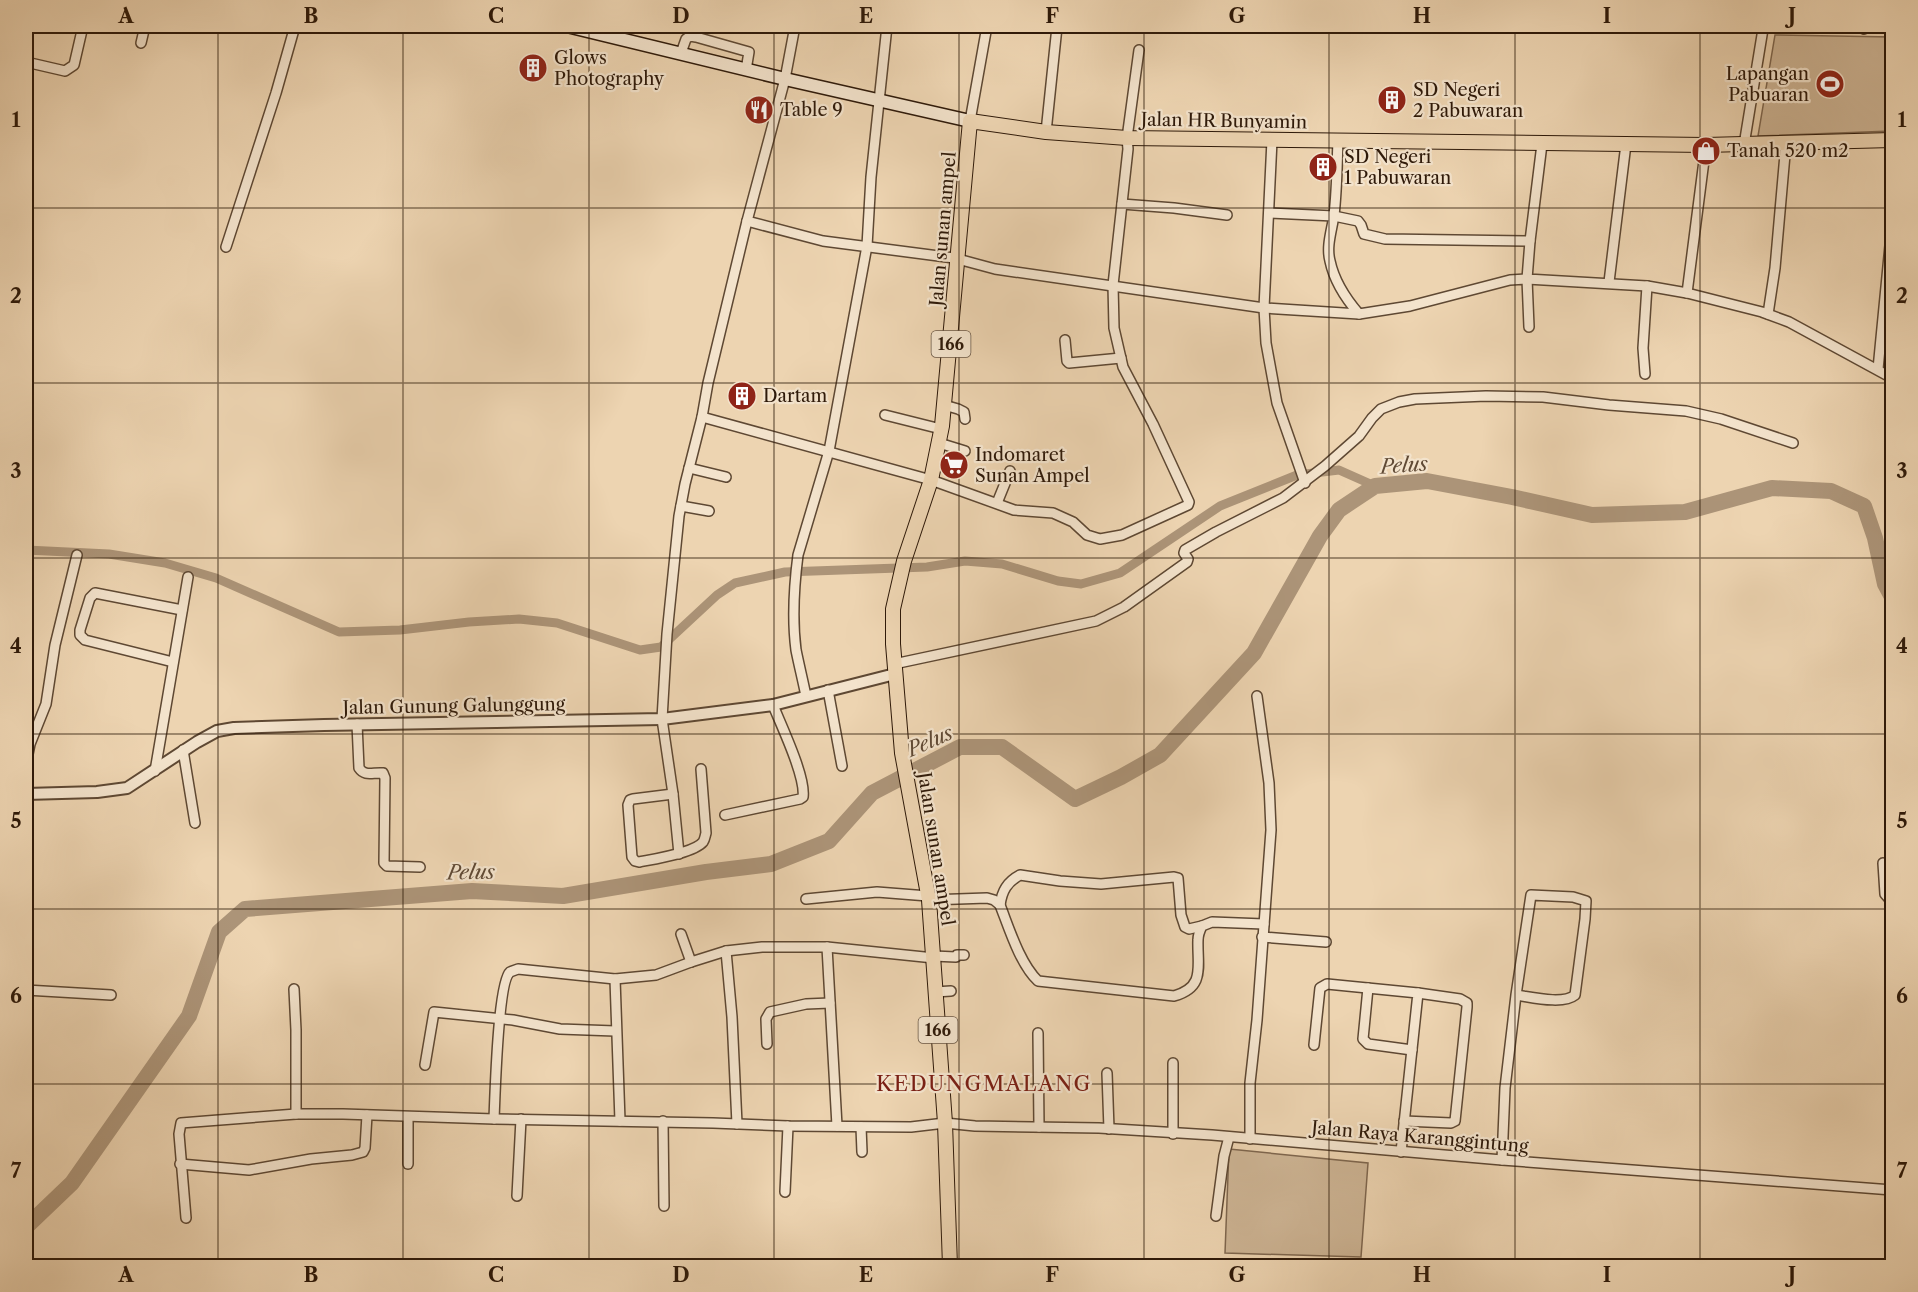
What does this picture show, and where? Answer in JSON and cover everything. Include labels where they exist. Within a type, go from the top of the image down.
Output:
[{"type":"main road","name":"Jalan HR Bunyamin","points":[[567,26],[591,28],[746,70],[970,121],[1046,132],[1127,138],[1542,144],[1744,145],[1893,140]]},
{"type":"main road","name":"Jalan sunan ampel","points":[[950,1266],[945,1123],[929,898],[902,753],[893,609],[898,579],[931,480],[940,436],[970,121]]},
{"type":"street","points":[[26,62],[65,71],[70,68],[74,65],[82,26]]},
{"type":"street","points":[[141,44],[145,26]]},
{"type":"street","points":[[226,247],[276,93],[294,26]]},
{"type":"street","points":[[679,854],[662,719],[667,634],[681,506],[747,221],[785,79],[795,26]]},
{"type":"street","points":[[806,696],[796,648],[796,566],[829,452],[867,246],[871,177],[887,26]]},
{"type":"street","points":[[970,121],[987,26]]},
{"type":"street","points":[[1857,26],[1864,29],[1870,26]]},
{"type":"street","points":[[1046,132],[1057,27]]},
{"type":"street","points":[[1744,145],[1764,27]]},
{"type":"street","points":[[681,53],[687,38],[696,37],[749,52],[746,70]]},
{"type":"street","points":[[702,417],[931,480],[1014,510],[1053,513],[1073,522],[1087,535],[1100,539],[1122,535],[1188,505],[1188,499],[1153,424],[1123,367],[1114,328],[1113,285],[1127,138],[1139,50]]},
{"type":"street","points":[[1272,140],[1264,308],[1266,343],[1276,403],[1305,483]]},
{"type":"street","points":[[1338,140],[1329,260],[1339,285],[1359,314]]},
{"type":"street","points":[[1768,314],[1775,268],[1786,143]]},
{"type":"street","points":[[1529,327],[1527,279],[1542,144]]},
{"type":"street","points":[[1609,282],[1626,144]]},
{"type":"street","points":[[1687,293],[1706,145]]},
{"type":"street","points":[[1122,204],[1227,215]]},
{"type":"street","points":[[1269,213],[1334,216],[1358,221],[1366,236],[1385,239],[1530,241]]},
{"type":"street","points":[[747,221],[823,241],[957,259],[995,269],[1264,308],[1359,314],[1410,306],[1510,280],[1527,279],[1647,286],[1687,293],[1768,314],[1789,322],[1893,378]]},
{"type":"street","points":[[1878,369],[1893,225]]},
{"type":"street","points":[[1645,374],[1642,348],[1647,286]]},
{"type":"street","points":[[1065,340],[1067,361],[1070,363],[1121,358]]},
{"type":"street","points":[[895,669],[1100,619],[1124,607],[1187,562],[1185,550],[1283,498],[1305,483],[1359,436],[1381,409],[1399,402],[1415,399],[1486,396],[1543,397],[1686,411],[1722,419],[1793,443]]},
{"type":"street","points":[[944,405],[961,410],[965,414],[965,419]]},
{"type":"street","points":[[885,415],[940,436],[965,451]]},
{"type":"street","points":[[689,468],[726,477]]},
{"type":"street","points":[[997,503],[1010,471]]},
{"type":"street","points":[[681,506],[709,511]]},
{"type":"street","points":[[26,764],[30,744],[46,704],[55,645],[77,555]]},
{"type":"street","points":[[155,771],[188,577]]},
{"type":"street","points":[[173,662],[85,640],[80,635],[80,630],[90,598],[95,593],[182,610]]},
{"type":"street","name":"Jalan Gunung Galunggung","points":[[26,794],[97,792],[126,788],[155,771],[183,750],[217,731],[234,728],[662,719],[773,705],[895,669]]},
{"type":"street","points":[[828,690],[842,766]]},
{"type":"street","points":[[1250,1139],[1250,1083],[1270,860],[1271,807],[1257,696]]},
{"type":"street","points":[[725,815],[802,797],[803,788],[798,772],[773,705]]},
{"type":"street","points":[[357,724],[358,768],[367,774],[383,773],[385,778],[384,863],[387,866],[420,867]]},
{"type":"street","points":[[183,750],[195,823]]},
{"type":"street","points":[[673,794],[630,801],[628,805],[632,857],[635,861],[679,854],[701,844],[704,840],[706,833],[701,769]]},
{"type":"street","points":[[1883,863],[1885,894],[1893,902]]},
{"type":"street","points":[[1000,905],[1002,893],[1007,884],[1020,875],[1101,884],[1176,877],[1178,878],[1181,915],[1185,927],[1189,929],[1212,922],[1264,924]]},
{"type":"street","points":[[806,899],[877,892],[929,898],[987,898],[1000,905],[1018,950],[1038,981],[1174,996],[1192,988],[1197,977],[1200,957],[1198,939],[1202,926]]},
{"type":"street","points":[[1502,1160],[1506,1079],[1516,995],[1531,895],[1574,897],[1586,901],[1575,994],[1567,999],[1557,1000],[1516,995]]},
{"type":"street","points":[[681,934],[691,962]]},
{"type":"street","points":[[1262,937],[1326,942]]},
{"type":"street","points":[[494,1119],[500,1019],[505,978],[510,972],[519,969],[615,979],[656,975],[726,951],[762,947],[827,947],[934,957],[964,955]]},
{"type":"street","points":[[827,947],[837,1126]]},
{"type":"street","points":[[726,951],[737,1124]]},
{"type":"street","points":[[615,979],[615,1031],[620,1121]]},
{"type":"street","points":[[1314,1045],[1320,988],[1327,984],[1418,993],[1460,999],[1467,1003],[1455,1121],[1451,1123],[1404,1121]]},
{"type":"street","points":[[1368,988],[1363,1039],[1368,1044],[1412,1050]]},
{"type":"street","points":[[294,989],[296,1114]]},
{"type":"street","points":[[26,990],[111,995]]},
{"type":"street","points":[[936,992],[951,990]]},
{"type":"street","points":[[1401,1152],[1418,993]]},
{"type":"street","points":[[767,1044],[766,1019],[770,1012],[806,1004],[830,1003]]},
{"type":"street","points":[[425,1065],[434,1012],[500,1019],[560,1029],[615,1031]]},
{"type":"street","points":[[1038,1033],[1039,1127]]},
{"type":"street","points":[[1173,1063],[1173,1134]]},
{"type":"street","points":[[1107,1073],[1109,1129]]},
{"type":"street","name":"Jalan Raya Karanggintung","points":[[180,1164],[181,1123],[296,1114],[663,1121],[788,1126],[911,1127],[945,1123],[975,1126],[1109,1129],[1229,1137],[1893,1190]]},
{"type":"street","points":[[186,1218],[180,1164],[249,1170],[311,1159],[352,1155],[363,1152],[365,1148],[367,1115]]},
{"type":"street","points":[[408,1117],[408,1164]]},
{"type":"street","points":[[517,1196],[521,1119]]},
{"type":"street","points":[[663,1121],[664,1206]]},
{"type":"street","points":[[784,1192],[788,1126]]},
{"type":"street","points":[[861,1127],[862,1152]]},
{"type":"street","points":[[1216,1216],[1224,1156],[1229,1137]]},
{"type":"shaded area","name":"Lapangan Pabuaran","points":[[1775,35],[1892,37],[1892,131],[1758,136]]},
{"type":"shaded area","points":[[1229,1149],[1368,1163],[1361,1257],[1225,1253]]},
{"type":"waterway","points":[[26,550],[109,554],[165,563],[216,578],[339,632],[400,630],[519,619],[557,623],[640,650],[661,647],[717,595],[735,583],[785,572],[927,567],[965,561],[1002,564],[1058,581],[1081,584],[1120,573],[1220,506],[1297,475],[1339,470],[1375,486]]},
{"type":"waterway","name":"Pelus","points":[[26,1227],[72,1183],[189,1016],[219,932],[245,909],[472,891],[563,896],[706,872],[771,864],[829,841],[872,793],[960,747],[1002,747],[1075,799],[1160,755],[1254,653],[1320,536],[1339,510],[1375,486],[1427,481],[1592,515],[1685,512],[1772,488],[1831,491],[1864,506],[1875,538],[1885,584],[1892,597]]},
{"type":"place","name":"Glows Photography","points":[[533,68]]},
{"type":"place","name":"Lapangan Pabuaran","points":[[1830,84]]},
{"type":"place","name":"SD Negeri 2 Pabuwaran","points":[[1392,100]]},
{"type":"place","name":"Table 9","points":[[759,110]]},
{"type":"place","name":"Tanah 520 m2","points":[[1706,151]]},
{"type":"place","name":"SD Negeri 1 Pabuwaran","points":[[1323,167]]},
{"type":"place","name":"Dartam","points":[[742,396]]},
{"type":"place","name":"Indomaret Sunan Ampel","points":[[954,465]]},
{"type":"district","name":"KEDUNGMALANG","points":[[984,1083]]}]
